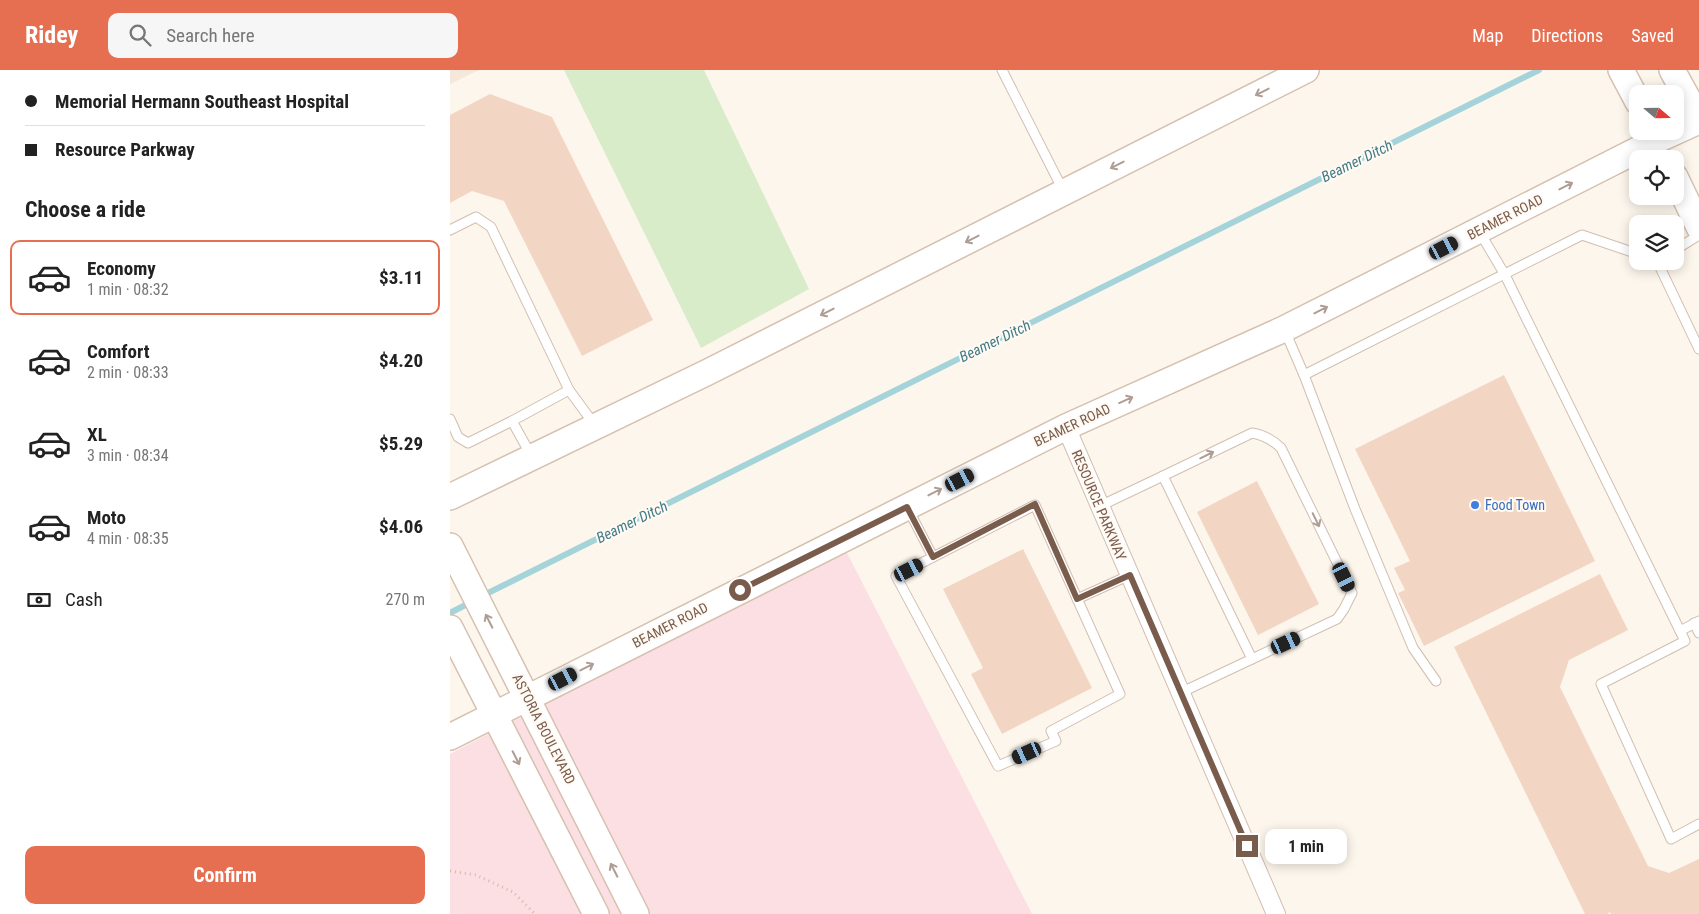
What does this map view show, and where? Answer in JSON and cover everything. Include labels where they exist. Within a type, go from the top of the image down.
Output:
[{"type":"main road","points":[[450,497],[708,372],[1306,70]]},
{"type":"main road","points":[[1621,70],[1629,85]]},
{"type":"main road","points":[[1672,70],[1695,113]]},
{"type":"main road","name":"BEAMER ROAD","points":[[450,737],[1066,427],[1284,329],[1659,143],[1695,113]]},
{"type":"main road","points":[[1684,196],[1699,227]]},
{"type":"main road","name":"ASTORIA BOULEVARD","points":[[450,546],[636,914]]},
{"type":"main road","points":[[450,628],[596,914]]},
{"type":"street","name":"RESOURCE PARKWAY","points":[[1066,427],[1276,914]]},
{"type":"lane","points":[[1002,70],[1064,192]]},
{"type":"lane","points":[[450,230],[476,217],[491,227],[569,390],[596,426]]},
{"type":"lane","points":[[1479,231],[1505,275],[1685,641],[1601,684],[1671,839],[1699,824]]},
{"type":"lane","points":[[1304,375],[1582,235],[1629,251]]},
{"type":"lane","points":[[1684,244],[1699,235]]},
{"type":"lane","points":[[1661,270],[1699,349]]},
{"type":"lane","points":[[1284,329],[1304,375],[1355,509],[1413,648],[1436,681]]},
{"type":"lane","points":[[450,419],[458,437],[468,443],[569,390]]},
{"type":"lane","points":[[512,421],[532,457]]},
{"type":"lane","points":[[1100,506],[1252,433],[1263,435],[1273,440],[1281,448],[1352,593],[1337,619],[1180,692]]},
{"type":"lane","points":[[1163,476],[1252,659]]},
{"type":"lane","points":[[1035,504],[1077,599],[1120,694],[1051,730],[1056,741],[998,766],[896,576],[1035,504]]},
{"type":"lane","points":[[907,507],[933,557]]},
{"type":"lane","points":[[1077,599],[1130,575]]},
{"type":"lane","points":[[1680,630],[1697,622],[1699,634]]},
{"type":"path","points":[[450,870],[476,875],[513,892],[535,914]]},
{"type":"shaded area","points":[[450,70],[479,70],[450,84]]},
{"type":"shaded area","points":[[845,549],[1032,914],[450,914],[450,754]]},
{"type":"green space","points":[[564,70],[704,70],[809,289],[701,348]]},
{"type":"building","points":[[490,94],[552,117],[653,320],[582,356],[504,201],[472,191],[450,203],[450,115]]},
{"type":"building","name":"Food Town","points":[[1504,375],[1595,561],[1424,646],[1398,593],[1405,590],[1394,568],[1410,561],[1355,449]]},
{"type":"building","points":[[1257,481],[1319,604],[1258,635],[1197,512]]},
{"type":"building","points":[[1023,549],[1092,688],[1002,734],[971,674],[983,668],[943,589]]},
{"type":"building","points":[[1600,574],[1628,630],[1569,660],[1560,687],[1648,866],[1669,873],[1699,859],[1699,914],[1611,914],[1610,912],[1607,914],[1585,914],[1454,647]]},
{"type":"waterway","name":"Beamer Ditch","points":[[482,596],[1539,70]]},
{"type":"waterway","name":"Beamer Ditch","points":[[450,613],[473,601]]},
{"type":"place","name":"Food Town","points":[[1475,505]]},
{"type":"route","points":[[740,590],[907,507],[933,557],[1035,504],[1077,599],[1130,575],[1247,846]]}]
